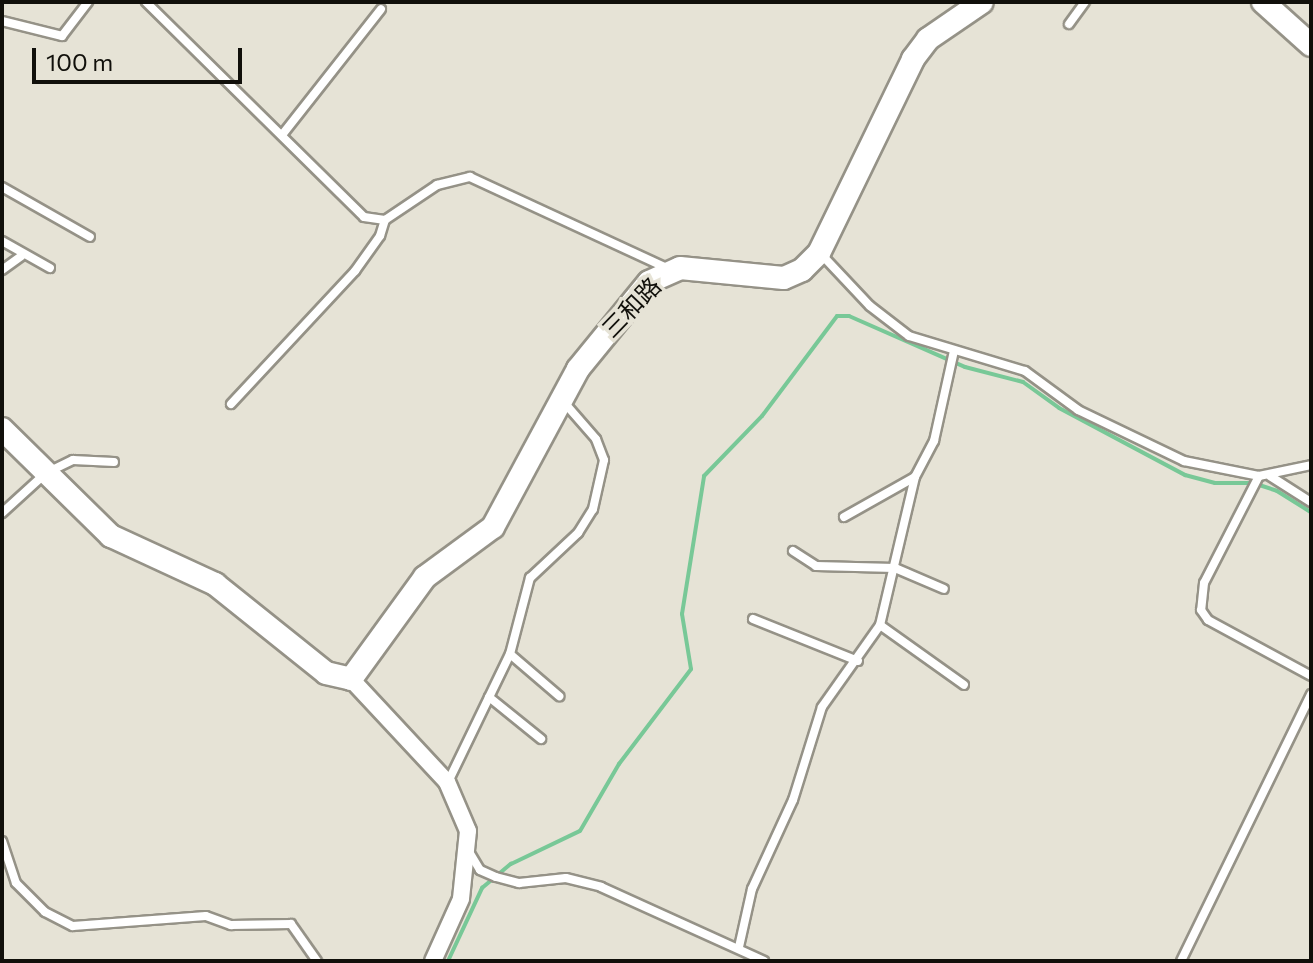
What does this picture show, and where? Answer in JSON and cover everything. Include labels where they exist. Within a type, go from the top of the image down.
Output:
[{"type":"main road","name":"三和路","points":[[351,679],[425,577],[493,527],[563,400],[606,331],[649,282],[670,270],[710,267],[784,278],[819,253],[913,59],[928,39],[982,2]]},
{"type":"main road","points":[[1263,2],[1311,45]]},
{"type":"main road","points":[[2,429],[111,536],[215,584],[317,667],[351,679]]},
{"type":"street","points":[[351,679],[447,782],[468,831],[461,899],[433,961]]},
{"type":"lane","points":[[2,21],[62,36],[88,2]]},
{"type":"lane","points":[[146,2],[364,217],[385,220]]},
{"type":"lane","points":[[1069,24],[1085,2]]},
{"type":"lane","points":[[282,135],[381,9]]},
{"type":"lane","points":[[231,404],[355,271],[380,236],[385,220],[437,185],[470,177],[670,270]]},
{"type":"lane","points":[[2,187],[90,237]]},
{"type":"lane","points":[[2,241],[21,256],[50,268]]},
{"type":"lane","points":[[819,253],[870,306],[909,336],[1025,371],[1078,410],[1184,461],[1259,476],[1311,465]]},
{"type":"lane","points":[[2,270],[21,256]]},
{"type":"lane","points":[[739,947],[752,889],[793,800],[822,707],[858,661],[880,625],[915,477],[934,441],[954,351]]},
{"type":"lane","points":[[447,782],[510,654],[530,578],[578,533],[601,483],[604,460],[596,439],[563,400]]},
{"type":"lane","points":[[2,513],[46,473],[73,460],[114,462]]},
{"type":"lane","points":[[1259,476],[1204,583],[1201,610],[1208,620],[1311,676]]},
{"type":"lane","points":[[1270,476],[1311,502]]},
{"type":"lane","points":[[844,517],[887,498],[915,477]]},
{"type":"lane","points":[[793,551],[823,568],[895,568],[944,589]]},
{"type":"lane","points":[[753,619],[858,661]]},
{"type":"lane","points":[[880,625],[964,685]]},
{"type":"lane","points":[[510,654],[559,696]]},
{"type":"lane","points":[[1181,961],[1311,694]]},
{"type":"lane","points":[[489,697],[541,739]]},
{"type":"lane","points":[[2,841],[4,857],[16,883],[45,912],[73,926],[206,916],[231,925],[291,924],[317,961]]},
{"type":"lane","points":[[468,849],[480,870],[496,877],[519,883],[566,878],[601,887],[739,947],[764,961]]},
{"type":"waterway","points":[[448,961],[482,888],[511,864],[580,831],[619,764],[691,669],[682,614],[704,476],[762,416],[837,316],[849,316],[965,367],[1023,382],[1059,408],[1185,475],[1215,483],[1253,483],[1277,491],[1311,512]]}]
